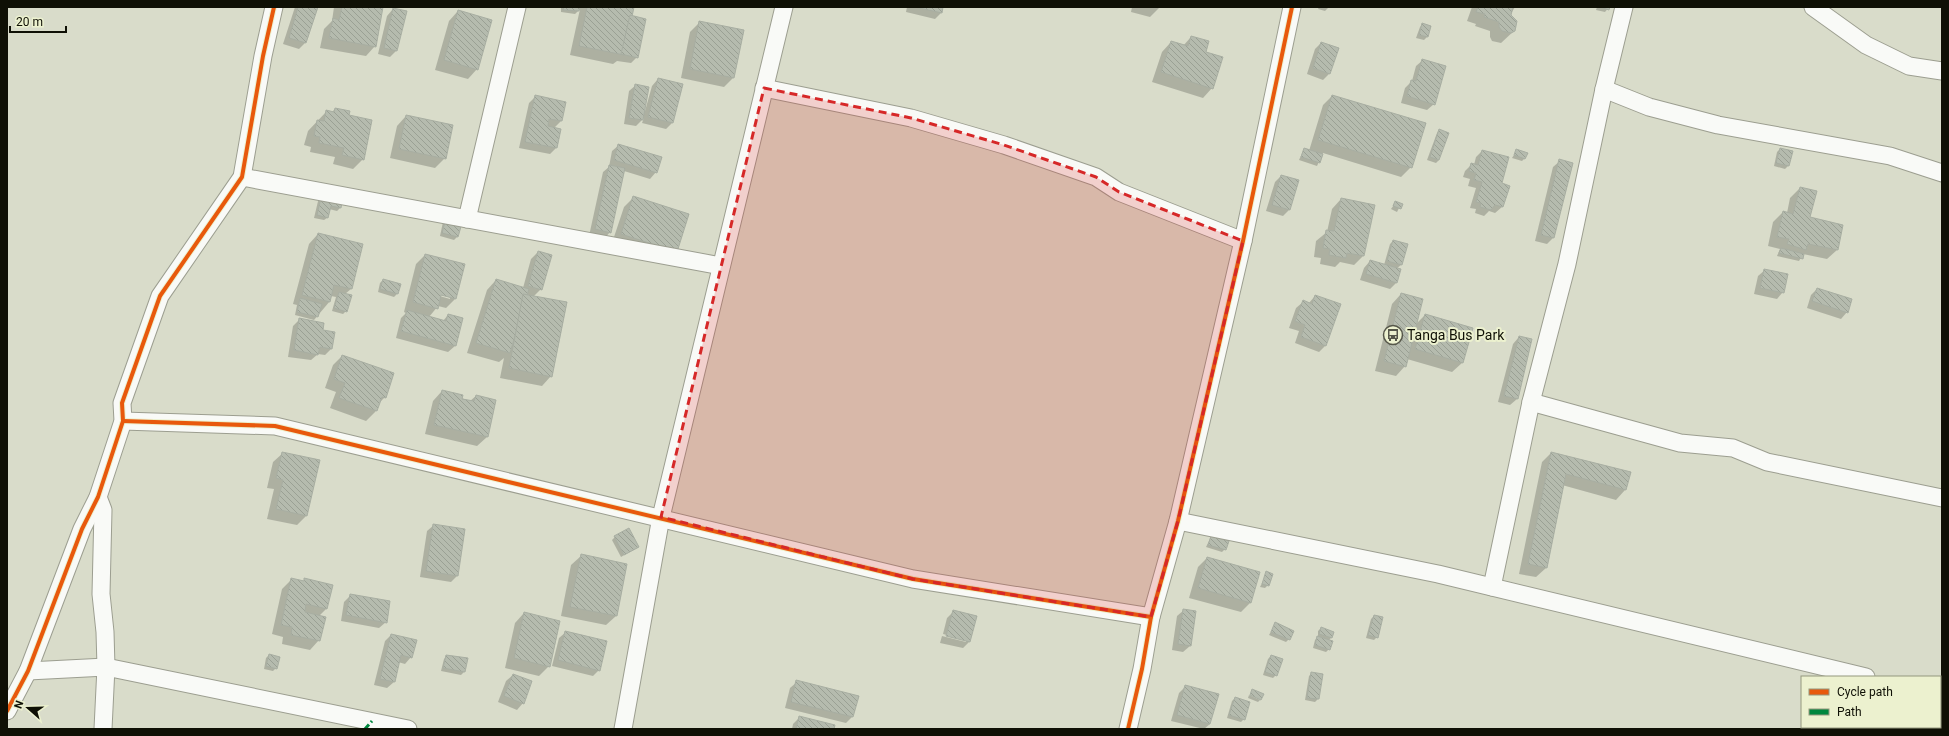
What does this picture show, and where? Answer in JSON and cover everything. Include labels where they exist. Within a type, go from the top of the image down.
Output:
[{"type":"street","points":[[7,712],[28,671],[82,529],[98,497],[123,421],[122,402],[160,296],[242,177],[263,56],[274,7]]},
{"type":"street","points":[[466,219],[517,7]]},
{"type":"street","points":[[623,729],[661,517],[784,7]]},
{"type":"street","points":[[1128,729],[1151,617],[1178,521],[1243,241],[1292,7]]},
{"type":"street","points":[[1492,587],[1531,402],[1567,264],[1604,89],[1624,7]]},
{"type":"street","points":[[1814,7],[1866,45],[1910,66],[1942,71]]},
{"type":"street","points":[[764,88],[911,118],[1004,145],[1096,177],[1119,192],[1243,241]]},
{"type":"street","points":[[1604,89],[1649,106],[1718,125],[1890,156],[1942,173]]},
{"type":"street","points":[[242,177],[721,266]]},
{"type":"street","points":[[1531,402],[1680,443],[1733,448],[1767,462],[1942,498]]},
{"type":"street","points":[[123,421],[275,426],[661,517],[913,579],[1151,617]]},
{"type":"street","points":[[98,497],[103,510],[100,594],[105,632],[106,667],[103,729]]},
{"type":"street","points":[[1178,521],[1410,568],[1862,676]]},
{"type":"street","points":[[28,671],[106,667],[408,729]]},
{"type":"highlighted area","points":[[764,88],[911,118],[1004,145],[1096,177],[1119,192],[1243,241],[1178,521],[1151,617],[913,579],[661,517]]},
{"type":"building","points":[[298,7],[318,7],[306,43],[289,38]]},
{"type":"building","points":[[342,7],[383,7],[376,47],[329,38],[333,18],[339,20]]},
{"type":"building","points":[[564,7],[580,7],[579,11],[563,10]]},
{"type":"building","points":[[587,7],[634,7],[624,55],[579,46]]},
{"type":"building","points":[[915,7],[943,7],[942,13]]},
{"type":"building","points":[[1478,7],[1513,7],[1511,15],[1517,21],[1515,31],[1511,33],[1502,31],[1499,27],[1499,22],[1484,17],[1485,14],[1476,12]]},
{"type":"building","points":[[1600,7],[1610,7],[1609,10]]},
{"type":"building","points":[[393,8],[407,11],[397,51],[384,48]]},
{"type":"building","points":[[458,10],[492,20],[478,70],[444,60]]},
{"type":"building","points":[[630,15],[646,19],[638,58],[621,54]]},
{"type":"building","points":[[699,21],[744,30],[734,78],[690,69]]},
{"type":"building","points":[[1422,23],[1431,26],[1428,37],[1419,35]]},
{"type":"building","points":[[1191,36],[1209,41],[1206,52],[1223,57],[1213,89],[1161,72],[1171,41],[1188,46]]},
{"type":"building","points":[[1321,42],[1339,48],[1330,74],[1313,68]]},
{"type":"building","points":[[1422,59],[1446,66],[1435,105],[1407,96],[1411,80],[1416,81]]},
{"type":"building","points":[[658,78],[683,84],[673,123],[648,117]]},
{"type":"building","points":[[635,84],[649,87],[643,120],[629,118]]},
{"type":"building","points":[[535,95],[566,102],[562,121],[549,119],[548,126],[561,129],[557,148],[525,142]]},
{"type":"building","points":[[1332,95],[1426,123],[1412,168],[1318,140]]},
{"type":"building","points":[[335,108],[350,111],[349,115],[372,120],[364,160],[342,155],[344,148],[319,143],[320,137],[314,136],[317,120],[324,121],[326,110],[334,112]]},
{"type":"building","points":[[406,115],[453,125],[446,159],[399,149]]},
{"type":"building","points":[[1439,129],[1449,133],[1439,160],[1430,157]]},
{"type":"building","points":[[618,144],[662,157],[657,173],[614,160]]},
{"type":"building","points":[[1304,148],[1323,154],[1320,163],[1301,157]]},
{"type":"building","points":[[1780,148],[1793,151],[1789,166],[1776,163]]},
{"type":"building","points":[[1516,149],[1528,153],[1525,159],[1514,155]]},
{"type":"building","points":[[1482,150],[1509,157],[1502,183],[1510,186],[1503,207],[1495,205],[1491,210],[1480,207],[1481,203],[1476,202],[1482,182],[1474,180],[1476,173],[1469,171],[1471,163],[1478,165]]},
{"type":"building","points":[[1559,159],[1573,163],[1554,238],[1541,235]]},
{"type":"building","points":[[609,165],[625,168],[611,233],[595,229]]},
{"type":"building","points":[[1281,175],[1299,180],[1290,210],[1272,205]]},
{"type":"building","points":[[1800,187],[1817,191],[1810,217],[1843,225],[1838,250],[1808,244],[1806,250],[1787,244],[1789,239],[1777,237],[1783,211],[1793,214]]},
{"type":"building","points":[[322,193],[343,197],[341,208],[331,206],[328,218],[317,215]]},
{"type":"building","points":[[633,196],[689,214],[677,252],[621,234]]},
{"type":"building","points":[[1341,198],[1375,205],[1364,256],[1347,253],[1346,258],[1329,255],[1330,249],[1323,248],[1326,230],[1334,231]]},
{"type":"building","points":[[1395,201],[1403,204],[1401,209],[1393,206]]},
{"type":"building","points":[[446,218],[462,223],[458,237],[442,233]]},
{"type":"building","points":[[318,233],[363,244],[352,289],[334,285],[330,302],[302,295]]},
{"type":"building","points":[[1393,240],[1408,244],[1402,265],[1387,261]]},
{"type":"building","points":[[1781,248],[1804,254],[1803,259],[1779,253]]},
{"type":"building","points":[[538,251],[552,255],[542,290],[528,286]]},
{"type":"building","points":[[425,254],[465,264],[456,299],[441,295],[438,309],[413,302]]},
{"type":"building","points":[[1370,260],[1401,269],[1397,283],[1366,274]]},
{"type":"building","points":[[1764,269],[1788,274],[1784,293],[1760,288]]},
{"type":"building","points":[[383,279],[401,284],[398,294],[380,289]]},
{"type":"building","points":[[496,279],[529,289],[510,353],[476,343]]},
{"type":"building","points":[[1817,288],[1852,299],[1848,313],[1812,301]]},
{"type":"building","points":[[339,292],[352,295],[347,312],[334,308]]},
{"type":"building","points":[[1401,293],[1423,299],[1406,367],[1384,361]]},
{"type":"building","points":[[523,294],[567,302],[552,377],[509,368]]},
{"type":"building","points":[[1315,295],[1341,304],[1326,346],[1301,337],[1305,325],[1295,321],[1303,300],[1312,304]]},
{"type":"building","points":[[300,298],[322,304],[318,317],[297,312]]},
{"type":"building","points":[[407,310],[446,321],[448,314],[463,318],[456,346],[401,331]]},
{"type":"building","points":[[1425,314],[1473,328],[1463,363],[1415,349]]},
{"type":"building","points":[[299,318],[324,323],[323,330],[335,332],[332,349],[320,347],[318,355],[294,350]]},
{"type":"building","points":[[1519,336],[1532,339],[1518,399],[1504,396]]},
{"type":"building","points":[[342,355],[394,373],[386,398],[382,397],[377,411],[339,398],[345,383],[334,379]]},
{"type":"building","points":[[442,390],[463,395],[462,399],[474,401],[476,395],[496,400],[488,437],[434,425]]},
{"type":"building","points":[[282,452],[320,460],[307,516],[276,509],[283,480],[276,478]]},
{"type":"building","points":[[1551,452],[1631,472],[1626,490],[1566,474],[1547,568],[1528,564]]},
{"type":"building","points":[[433,524],[465,529],[458,576],[426,571]]},
{"type":"building","points":[[629,528],[639,547],[624,555],[614,536]]},
{"type":"building","points":[[1211,536],[1229,541],[1226,550],[1208,545]]},
{"type":"building","points":[[581,554],[627,564],[617,616],[570,607]]},
{"type":"building","points":[[1207,557],[1260,572],[1251,603],[1198,588]]},
{"type":"building","points":[[1266,571],[1273,574],[1269,586],[1262,584]]},
{"type":"building","points":[[291,578],[304,581],[304,578],[333,585],[327,609],[306,604],[305,612],[326,617],[320,641],[291,635],[292,627],[281,625]]},
{"type":"building","points":[[350,594],[390,601],[387,623],[346,615]]},
{"type":"building","points":[[1183,609],[1196,611],[1191,646],[1178,644]]},
{"type":"building","points":[[953,610],[977,616],[970,642],[946,636]]},
{"type":"building","points":[[524,612],[560,621],[550,667],[514,658]]},
{"type":"building","points":[[1374,615],[1383,617],[1378,638],[1368,635]]},
{"type":"building","points":[[1275,622],[1294,631],[1290,640],[1271,632]]},
{"type":"building","points":[[1321,627],[1334,632],[1332,638],[1319,634]]},
{"type":"building","points":[[565,631],[607,641],[600,671],[558,660]]},
{"type":"building","points":[[391,634],[417,640],[412,658],[401,655],[395,682],[380,679]]},
{"type":"building","points":[[1317,636],[1333,641],[1330,650],[1315,645]]},
{"type":"building","points":[[269,654],[280,657],[277,669],[266,666]]},
{"type":"building","points":[[446,655],[468,658],[465,672],[443,668]]},
{"type":"building","points":[[1271,655],[1283,659],[1277,676],[1265,672]]},
{"type":"building","points":[[1311,672],[1323,674],[1319,699],[1307,698]]},
{"type":"building","points":[[513,674],[532,681],[524,704],[504,696]]},
{"type":"building","points":[[796,680],[859,696],[853,717],[791,702]]},
{"type":"building","points":[[1185,685],[1219,694],[1210,724],[1177,715]]},
{"type":"building","points":[[1252,689],[1264,694],[1261,700],[1250,695]]},
{"type":"building","points":[[1235,697],[1250,702],[1245,720],[1229,715]]},
{"type":"building","points":[[799,716],[835,725],[834,729],[796,729]]},
{"type":"marked path","points":[[365,729],[372,721]]},
{"type":"cycle path","points":[[7,711],[28,671],[82,529],[98,497],[123,421],[122,403],[160,296],[242,177],[263,56],[274,7]]},
{"type":"cycle path","points":[[1128,729],[1142,669],[1151,617],[1178,521],[1243,241],[1292,7]]},
{"type":"cycle path","points":[[123,421],[275,426],[913,579],[1151,617]]},
{"type":"place","name":"Tanga Bus Park","points":[[1393,335]]}]
